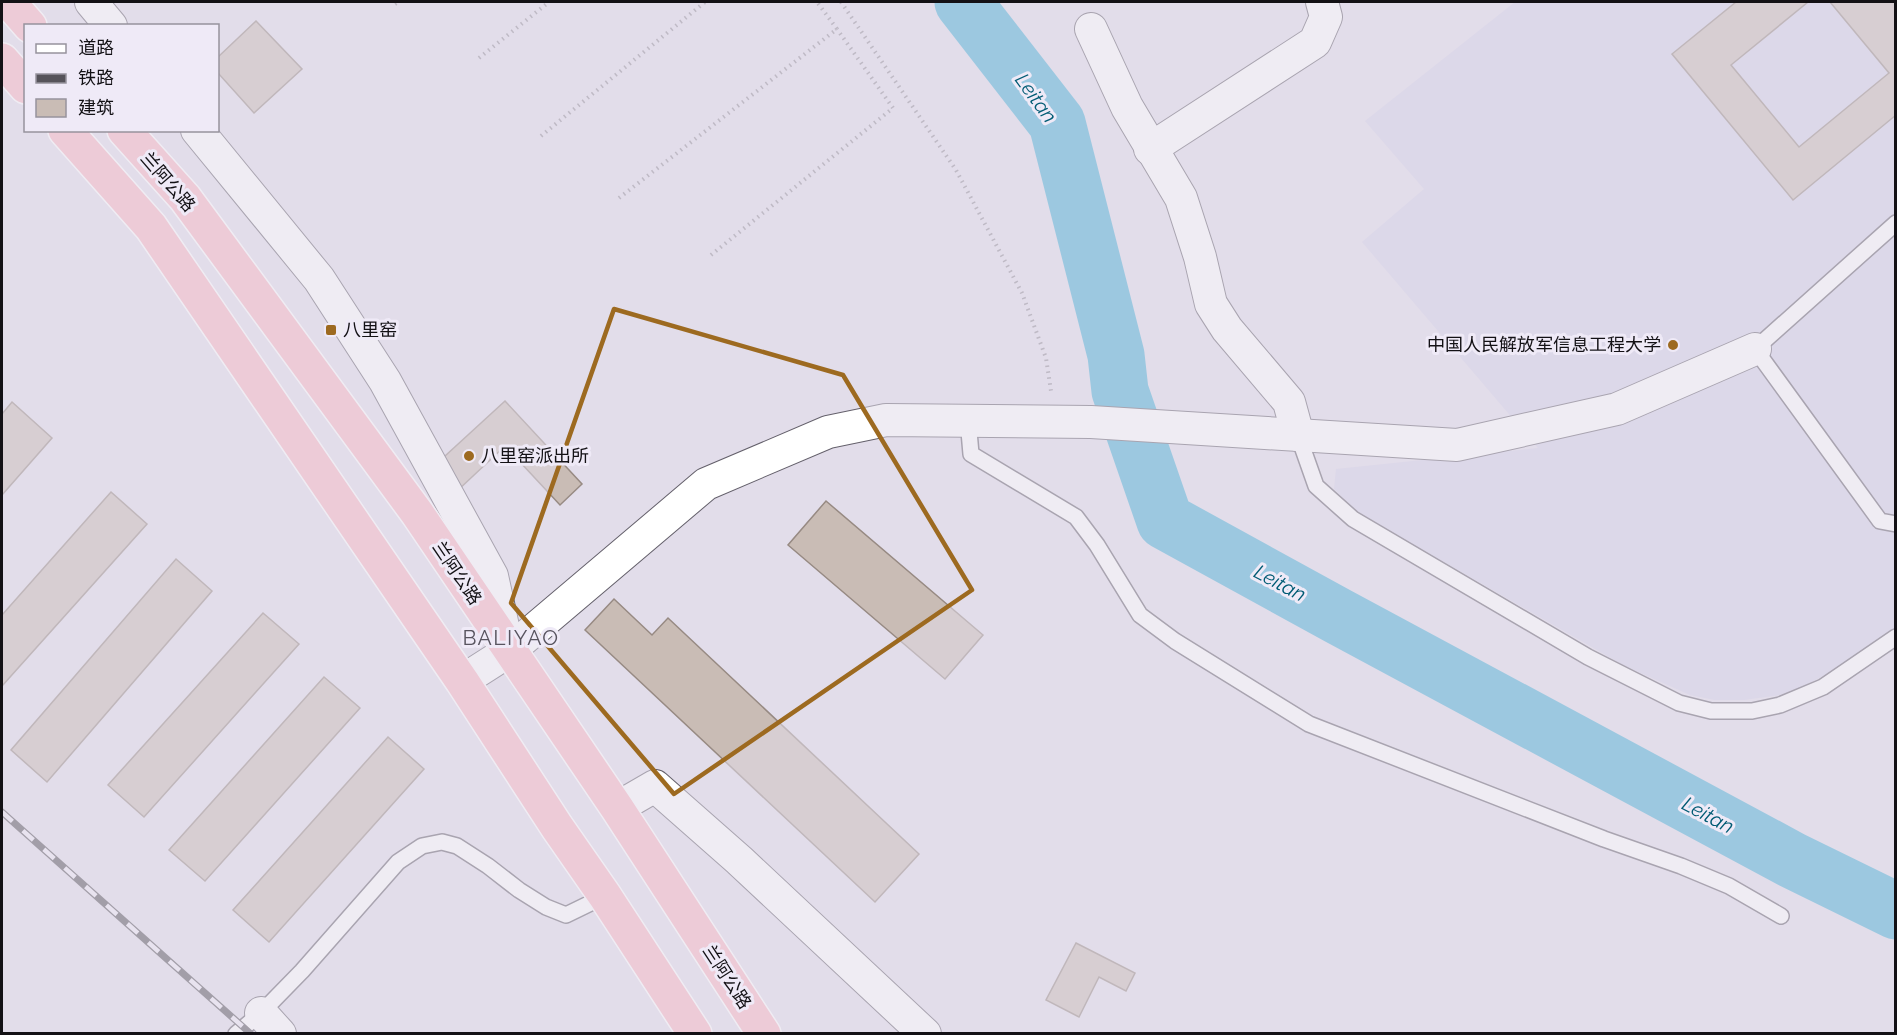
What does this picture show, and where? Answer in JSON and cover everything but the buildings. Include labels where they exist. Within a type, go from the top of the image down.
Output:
[{"type":"highway","points":[[9,2],[28,24]]},
{"type":"highway","points":[[2,60],[24,85]]},
{"type":"highway","points":[[66,132],[151,226],[462,681],[695,1034]]},
{"type":"highway","name":"兰阿公路","points":[[126,132],[185,198],[417,513],[617,808],[764,1034]]},
{"type":"street","points":[[91,2],[109,24]]},
{"type":"street","points":[[1150,149],[1315,42],[1326,17],[1322,2]]},
{"type":"street","points":[[1090,29],[1127,107],[1180,198],[1200,257],[1211,304],[1227,329],[1289,402],[1298,435]]},
{"type":"street","points":[[199,132],[319,279],[385,381],[492,576],[509,651]]},
{"type":"street","points":[[462,681],[509,651],[706,484],[828,432],[886,420],[1091,422],[1457,445],[1617,409],[1755,349]]},
{"type":"street","points":[[617,808],[655,786],[748,868],[925,1034]]},
{"type":"lane","points":[[1896,224],[1755,349],[1880,521],[1896,524]]},
{"type":"lane","points":[[968,420],[970,454],[1076,517],[1097,545],[1140,615],[1175,641],[1309,724],[1604,839],[1681,866],[1730,886],[1782,916]]},
{"type":"lane","points":[[1298,435],[1316,486],[1353,519],[1588,657],[1679,703],[1711,711],[1752,711],[1780,705],[1823,687],[1896,637]]},
{"type":"lane","points":[[236,1034],[270,1023],[302,971],[398,862],[422,846],[442,842],[457,846],[537,902],[566,915],[605,896]]},
{"type":"path","points":[[479,58],[549,2]]},
{"type":"path","points":[[541,136],[705,2]]},
{"type":"path","points":[[711,255],[893,108],[817,2]]},
{"type":"path","points":[[841,2],[956,170],[1022,293],[1046,358]]},
{"type":"path","points":[[619,198],[837,29]]},
{"type":"highlighted area","points":[[614,309],[843,375],[972,590],[674,794],[511,603]]},
{"type":"shaded area","name":"中国人民解放军信息工程大学","points":[[1515,2],[1895,2],[1895,630],[1835,670],[1788,694],[1744,700],[1715,700],[1690,695],[1623,665],[1359,513],[1334,489],[1336,469],[1538,448],[1362,242],[1424,189],[1365,121]]},
{"type":"waterway","name":"Leitan","points":[[963,2],[1057,123],[1116,355],[1120,391],[1165,521],[1792,860],[1896,911]]},
{"type":"railway","points":[[2,812],[251,1034]]},
{"type":"place","name":"八里窑","points":[[331,330]]},
{"type":"place","name":"中国人民解放军信息工程大学","points":[[1673,345]]},
{"type":"place","name":"八里窑派出所","points":[[469,456]]},
{"type":"district","name":"BALIYAO","points":[[511,638]]}]
